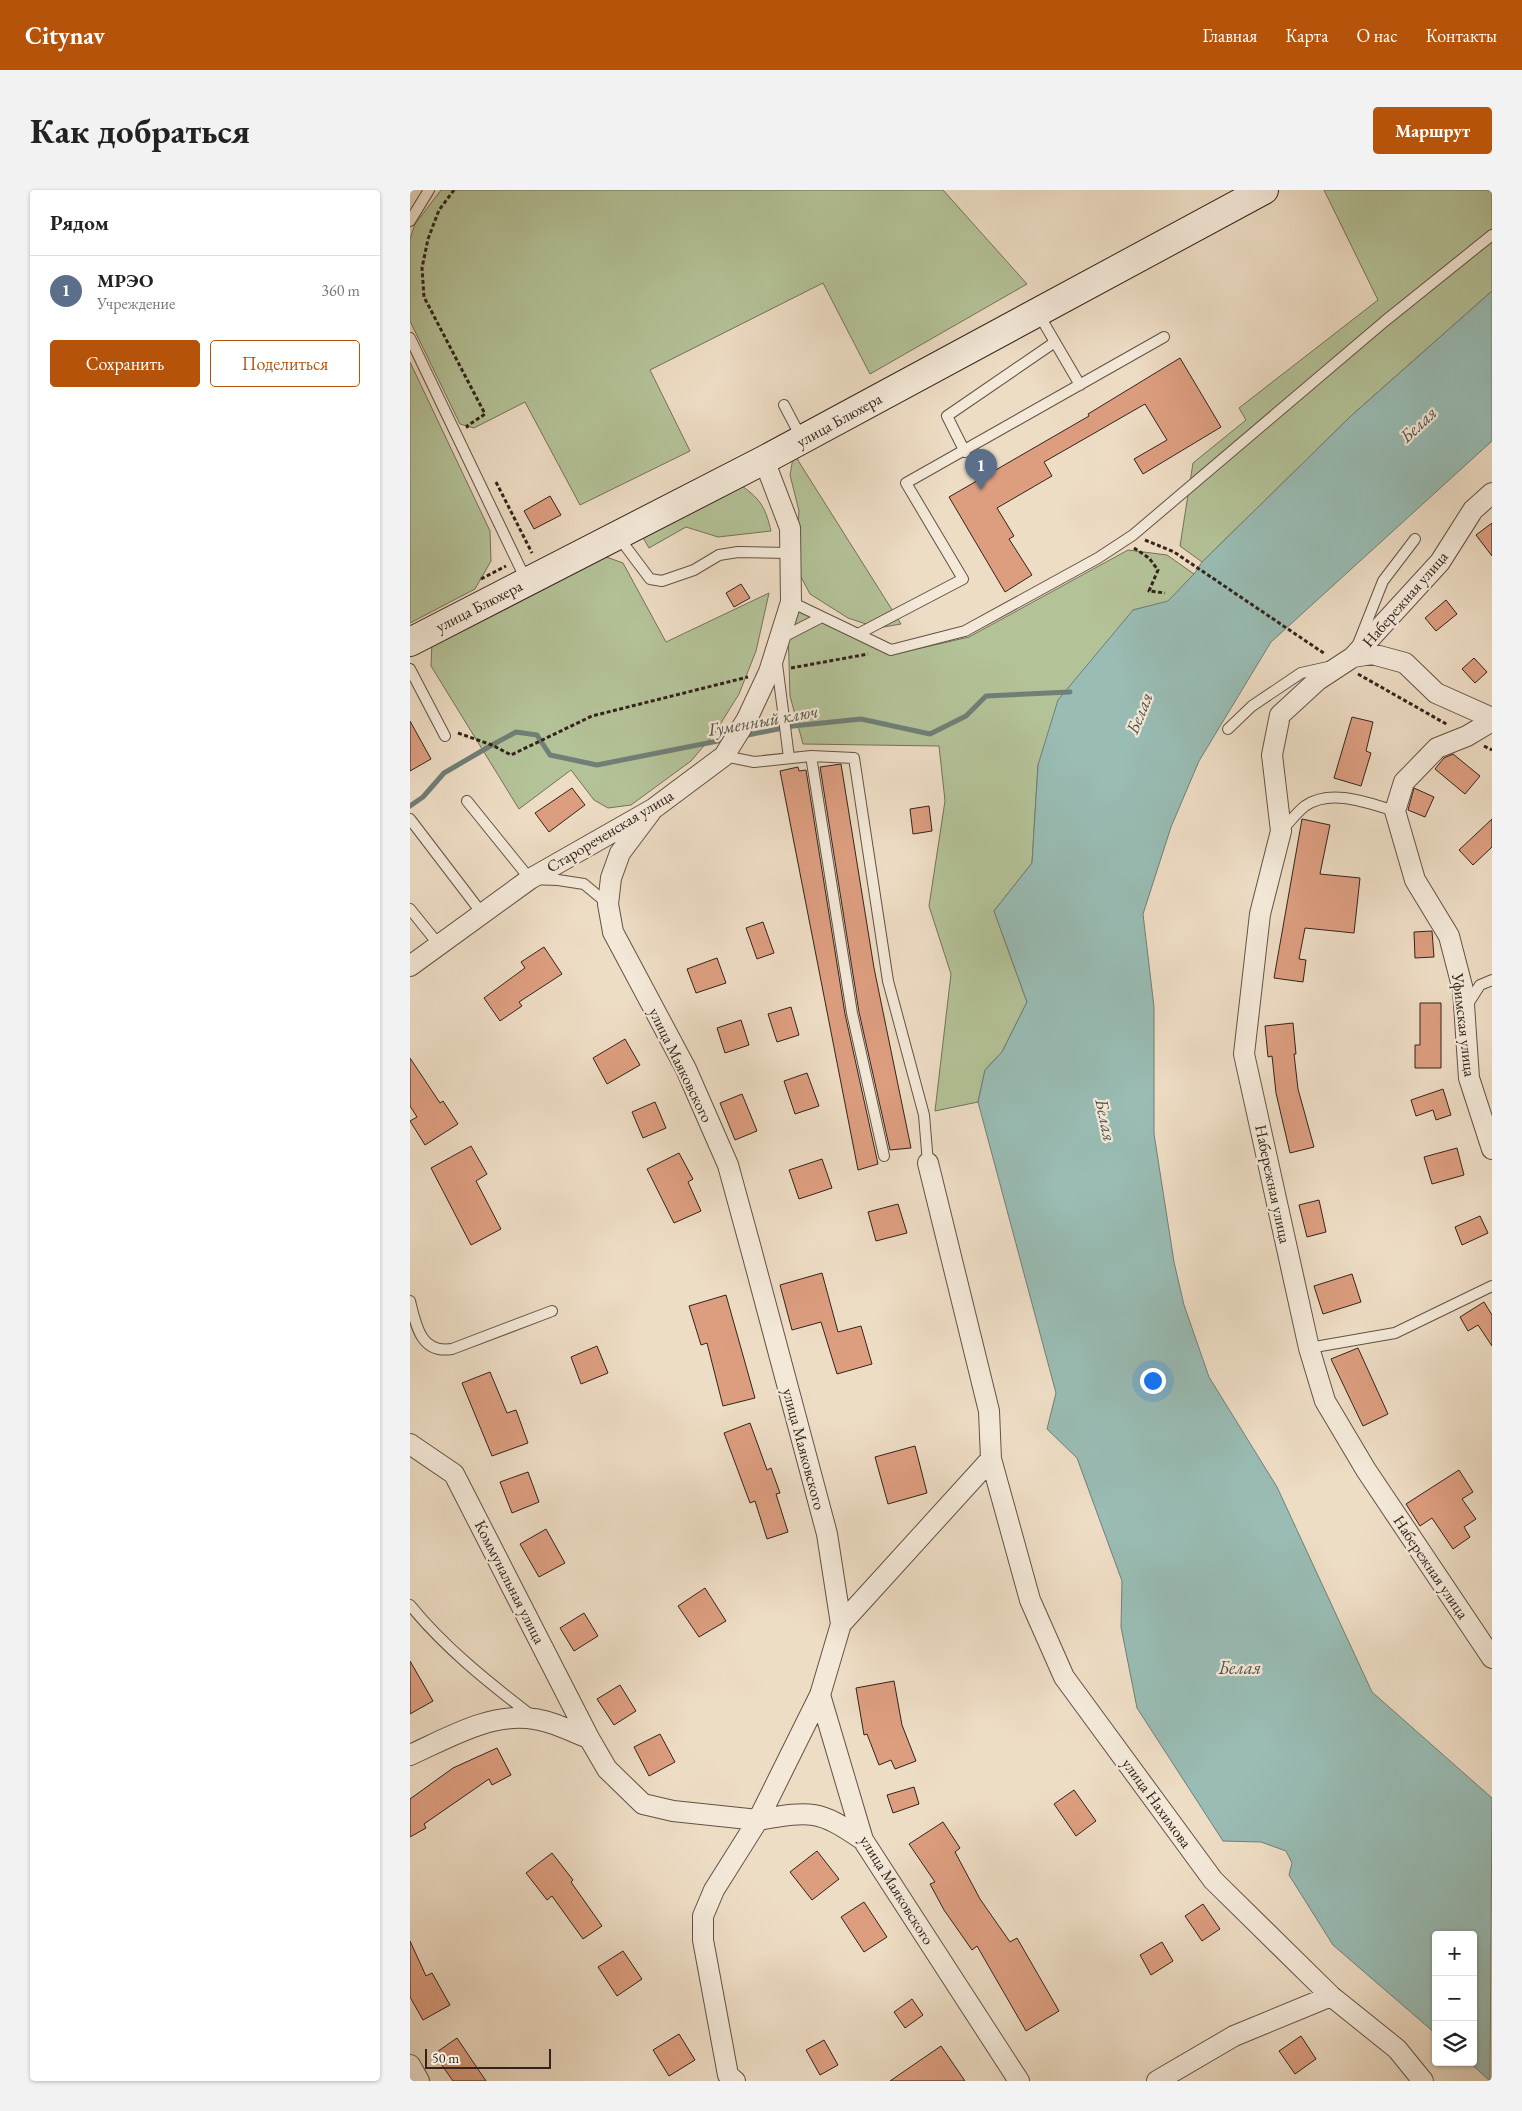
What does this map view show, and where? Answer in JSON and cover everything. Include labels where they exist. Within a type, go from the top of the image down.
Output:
[{"type":"main road","name":"улица Блюхера","points":[[410,642],[802,440],[1264,190]]},
{"type":"street","name":"Старореченская улица","points":[[410,966],[481,912],[530,879],[653,808],[724,756],[773,671],[777,645],[791,602],[790,528],[764,460]]},
{"type":"street","name":"Набережная улица","points":[[1492,493],[1473,510],[1440,562],[1347,660],[1318,680],[1280,715],[1272,755],[1281,831],[1260,914],[1244,1054],[1309,1348],[1325,1401],[1371,1478],[1492,1658]]},
{"type":"street","points":[[1347,660],[1372,654],[1405,662],[1436,693],[1492,720]]},
{"type":"street","points":[[1394,811],[1404,782],[1437,748],[1468,736],[1492,720]]},
{"type":"street","name":"улица Маяковского","points":[[653,808],[620,853],[611,878],[608,904],[613,932],[686,1069],[728,1165],[827,1534],[842,1624],[820,1695],[863,1840],[1019,2081]]},
{"type":"street","name":"Уфимская улица","points":[[1394,811],[1415,880],[1449,936],[1463,990],[1469,1078],[1492,1149]]},
{"type":"street","name":"улица Нахимова","points":[[928,1163],[989,1411],[991,1459],[1030,1600],[1064,1677],[1213,1880],[1331,1996],[1397,2049],[1423,2081]]},
{"type":"street","name":"Коммунальная улица","points":[[410,1444],[454,1474],[589,1738],[607,1769],[643,1804],[672,1811],[758,1820],[791,1814],[815,1813],[834,1820],[863,1840]]},
{"type":"street","points":[[842,1624],[991,1459]]},
{"type":"street","points":[[729,2079],[703,1940],[703,1916],[714,1890],[758,1820],[820,1695]]},
{"type":"street","points":[[410,1755],[474,1726],[500,1719],[534,1719],[589,1738]]},
{"type":"street","points":[[1157,2081],[1234,2036],[1331,1996]]},
{"type":"street","points":[[410,2065],[419,2081]]},
{"type":"lane","points":[[410,221],[429,190]]},
{"type":"lane","points":[[791,602],[891,650],[966,632],[1133,535],[1385,321],[1492,235]]},
{"type":"lane","points":[[1037,312],[1080,385]]},
{"type":"lane","points":[[858,634],[963,579],[906,483],[964,452],[1164,337]]},
{"type":"lane","points":[[410,338],[527,581]]},
{"type":"lane","points":[[964,452],[946,416],[1055,342]]},
{"type":"lane","points":[[784,405],[802,440]]},
{"type":"lane","points":[[617,535],[650,579],[662,581],[694,570],[719,555],[738,552],[790,553]]},
{"type":"lane","points":[[1228,729],[1252,706],[1300,673],[1347,660],[1383,580],[1415,539]]},
{"type":"lane","points":[[777,645],[822,617]]},
{"type":"lane","points":[[410,669],[445,736]]},
{"type":"lane","points":[[773,671],[784,716],[789,758]]},
{"type":"lane","points":[[724,756],[754,762],[811,756],[854,758],[888,981],[924,1115],[928,1163]]},
{"type":"lane","points":[[811,756],[852,1013],[884,1156]]},
{"type":"lane","points":[[1281,831],[1306,806],[1330,796],[1366,802],[1394,811]]},
{"type":"lane","points":[[467,801],[530,879],[558,880],[584,884],[608,904]]},
{"type":"lane","points":[[410,819],[481,912]]},
{"type":"lane","points":[[410,909],[439,945]]},
{"type":"lane","points":[[1464,1010],[1480,985],[1492,980]]},
{"type":"lane","points":[[1309,1348],[1395,1333],[1492,1286]]},
{"type":"lane","points":[[410,1301],[422,1337],[429,1346],[440,1351],[452,1349],[552,1311]]},
{"type":"lane","points":[[410,1605],[430,1630],[480,1676],[534,1719]]},
{"type":"path","points":[[454,190],[439,210],[428,239],[422,268],[424,297],[486,414],[467,426],[471,434]]},
{"type":"path","points":[[493,476],[532,553]]},
{"type":"path","points":[[1133,535],[1174,552],[1300,639],[1347,660],[1492,750]]},
{"type":"path","points":[[1123,541],[1149,558],[1158,570],[1149,591],[1165,593]]},
{"type":"path","points":[[445,736],[458,733],[492,745],[510,755],[592,716],[773,671],[891,650]]},
{"type":"green space","points":[[441,190],[943,190],[1027,284],[870,374],[823,283],[650,370],[690,451],[580,505],[525,402],[474,428],[460,424],[410,321],[410,239],[415,224]]},
{"type":"green space","points":[[1324,190],[1492,190],[1492,291],[1352,415],[1202,562],[1180,546],[1193,463],[1246,420],[1239,408],[1378,300]]},
{"type":"green space","points":[[410,362],[490,531],[491,561],[475,589],[410,623]]},
{"type":"green space","points":[[794,452],[901,624],[878,628],[848,618],[810,594],[799,573],[796,552],[799,511],[790,475]]},
{"type":"green space","points":[[738,483],[760,503],[771,531],[718,537],[686,527],[649,548],[641,534]]},
{"type":"green space","points":[[1128,550],[1167,555],[1194,574],[1168,602],[1133,610],[1038,765],[1032,863],[994,911],[1027,1002],[1002,1052],[985,1070],[978,1102],[935,1111],[951,974],[929,906],[945,801],[939,746],[803,744],[790,696],[788,628],[798,612],[811,615],[891,655],[969,637]]},
{"type":"green space","points":[[601,555],[623,563],[666,642],[769,593],[756,651],[739,694],[714,734],[691,761],[631,805],[608,808],[594,800],[571,770],[519,809],[431,666],[432,642]]},
{"type":"water","name":"Белая","points":[[1492,291],[1492,441],[1271,642],[1199,761],[1171,827],[1143,914],[1154,1007],[1154,1134],[1174,1262],[1184,1305],[1209,1377],[1277,1487],[1372,1692],[1492,1798],[1490,2081],[1473,2066],[1477,2066],[1477,1931],[1432,1931],[1432,2031],[1333,1945],[1289,1875],[1292,1863],[1286,1851],[1261,1842],[1223,1841],[1137,1708],[1121,1627],[1122,1581],[1077,1458],[1047,1429],[1056,1393],[978,1102],[985,1070],[1002,1052],[1027,1002],[994,911],[1032,863],[1038,765],[1058,700],[1133,610],[1168,601],[1194,574],[1202,562],[1352,415]]},
{"type":"building","points":[[1180,358],[1221,427],[1143,474],[1134,459],[1167,440],[1145,404],[1044,462],[1052,476],[997,508],[1014,536],[1009,539],[1032,575],[1005,592],[949,497],[1089,416],[1088,414]]},
{"type":"building","points":[[550,496],[561,515],[534,529],[524,511]]},
{"type":"building","points":[[1492,523],[1492,556],[1476,535]]},
{"type":"building","points":[[741,584],[750,598],[734,607],[726,593]]},
{"type":"building","points":[[1446,600],[1457,614],[1436,631],[1425,618]]},
{"type":"building","points":[[1474,658],[1487,672],[1475,683],[1462,669]]},
{"type":"building","points":[[1352,717],[1373,722],[1366,751],[1371,753],[1361,786],[1334,778]]},
{"type":"building","points":[[410,721],[431,759],[410,771]]},
{"type":"building","points":[[1453,754],[1480,776],[1465,794],[1435,769],[1444,758]]},
{"type":"building","points":[[841,764],[874,968],[911,1148],[890,1150],[859,1012],[820,767]]},
{"type":"building","points":[[798,767],[799,771],[806,770],[845,1014],[878,1164],[858,1170],[780,771]]},
{"type":"building","points":[[572,788],[585,805],[549,832],[535,813]]},
{"type":"building","points":[[1414,788],[1434,797],[1425,817],[1408,810]]},
{"type":"building","points":[[929,806],[932,831],[913,834],[910,809]]},
{"type":"building","points":[[1302,819],[1330,825],[1320,874],[1360,878],[1354,933],[1305,928],[1299,959],[1306,960],[1303,982],[1274,978]]},
{"type":"building","points":[[1492,819],[1492,847],[1473,865],[1459,850]]},
{"type":"building","points":[[763,922],[774,953],[757,959],[746,928]]},
{"type":"building","points":[[1432,931],[1434,957],[1415,958],[1414,932]]},
{"type":"building","points":[[544,947],[562,974],[519,1002],[522,1006],[500,1021],[484,998],[525,968],[521,962]]},
{"type":"building","points":[[717,958],[726,983],[696,993],[687,969]]},
{"type":"building","points":[[1420,1003],[1441,1003],[1441,1068],[1415,1068],[1415,1045],[1420,1045]]},
{"type":"building","points":[[791,1007],[799,1035],[777,1042],[768,1014]]},
{"type":"building","points":[[741,1020],[749,1045],[725,1053],[717,1028]]},
{"type":"building","points":[[1293,1023],[1298,1089],[1314,1147],[1290,1153],[1276,1093],[1272,1056],[1268,1057],[1265,1026]]},
{"type":"building","points":[[625,1039],[640,1065],[607,1084],[593,1058]]},
{"type":"building","points":[[410,1058],[440,1103],[443,1101],[458,1124],[425,1145],[410,1121],[417,1117],[410,1106]]},
{"type":"building","points":[[807,1073],[819,1106],[795,1114],[784,1081]]},
{"type":"building","points":[[1443,1089],[1451,1115],[1436,1120],[1433,1110],[1416,1116],[1411,1100]]},
{"type":"building","points":[[742,1094],[757,1131],[735,1140],[720,1103]]},
{"type":"building","points":[[655,1102],[666,1128],[643,1138],[632,1112]]},
{"type":"building","points":[[471,1146],[487,1174],[476,1181],[501,1229],[471,1245],[431,1168]]},
{"type":"building","points":[[1457,1148],[1464,1175],[1432,1184],[1424,1157]]},
{"type":"building","points":[[679,1153],[693,1179],[688,1182],[701,1211],[674,1223],[647,1169]]},
{"type":"building","points":[[822,1159],[832,1188],[799,1199],[789,1170]]},
{"type":"building","points":[[1319,1200],[1326,1232],[1307,1237],[1299,1205]]},
{"type":"building","points":[[898,1204],[907,1233],[876,1241],[868,1212]]},
{"type":"building","points":[[1480,1216],[1488,1233],[1462,1245],[1455,1227]]},
{"type":"building","points":[[822,1273],[838,1332],[861,1326],[872,1364],[837,1374],[821,1322],[792,1330],[780,1285]]},
{"type":"building","points":[[1352,1274],[1361,1302],[1323,1314],[1314,1286]]},
{"type":"building","points":[[726,1295],[755,1398],[723,1406],[707,1343],[701,1345],[689,1306]]},
{"type":"building","points":[[1484,1302],[1492,1315],[1492,1346],[1478,1325],[1468,1331],[1460,1317]]},
{"type":"building","points":[[597,1346],[608,1373],[581,1384],[571,1357]]},
{"type":"building","points":[[1358,1348],[1388,1414],[1363,1426],[1331,1359]]},
{"type":"building","points":[[490,1372],[507,1413],[516,1410],[528,1443],[492,1456],[462,1383]]},
{"type":"building","points":[[750,1423],[767,1470],[771,1468],[780,1493],[776,1494],[788,1532],[767,1539],[755,1501],[750,1503],[724,1433]]},
{"type":"building","points":[[915,1446],[927,1493],[888,1504],[875,1457]]},
{"type":"building","points":[[1459,1470],[1473,1492],[1462,1499],[1476,1519],[1464,1527],[1470,1537],[1453,1549],[1432,1518],[1420,1526],[1406,1504]]},
{"type":"building","points":[[528,1472],[539,1502],[512,1513],[500,1482]]},
{"type":"building","points":[[546,1529],[565,1563],[539,1577],[520,1544]]},
{"type":"building","points":[[705,1588],[726,1621],[699,1637],[678,1606]]},
{"type":"building","points":[[584,1613],[598,1636],[574,1651],[560,1628]]},
{"type":"building","points":[[410,1661],[433,1701],[410,1714]]},
{"type":"building","points":[[894,1681],[902,1725],[916,1761],[895,1769],[891,1760],[879,1765],[867,1734],[864,1735],[856,1688]]},
{"type":"building","points":[[620,1685],[636,1711],[614,1725],[597,1699]]},
{"type":"building","points":[[660,1734],[675,1762],[649,1776],[634,1747]]},
{"type":"building","points":[[497,1748],[511,1775],[492,1785],[489,1779],[424,1824],[426,1828],[410,1837],[410,1799],[453,1768]]},
{"type":"building","points":[[914,1787],[919,1804],[893,1813],[887,1795]]},
{"type":"building","points":[[1074,1790],[1096,1821],[1076,1836],[1054,1804]]},
{"type":"building","points":[[943,1822],[960,1848],[955,1852],[980,1899],[1010,1942],[1017,1938],[1059,2011],[1026,2031],[977,1946],[972,1950],[944,1910],[930,1884],[935,1882],[909,1844]]},
{"type":"building","points":[[817,1851],[839,1879],[812,1900],[790,1872]]},
{"type":"building","points":[[552,1853],[573,1880],[571,1882],[602,1926],[583,1939],[552,1896],[547,1900],[526,1873]]},
{"type":"building","points":[[864,1902],[887,1937],[864,1952],[841,1917]]},
{"type":"building","points":[[1203,1904],[1220,1929],[1202,1941],[1185,1916]]},
{"type":"building","points":[[410,1941],[426,1976],[432,1973],[450,2005],[423,2020],[410,1997]]},
{"type":"building","points":[[1162,1942],[1173,1961],[1151,1975],[1140,1955]]},
{"type":"building","points":[[623,1951],[642,1979],[617,1996],[598,1967]]},
{"type":"building","points":[[912,1999],[923,2015],[905,2028],[894,2012]]},
{"type":"building","points":[[679,2034],[695,2060],[669,2076],[653,2050]]},
{"type":"building","points":[[1301,2036],[1316,2059],[1295,2074],[1279,2051]]},
{"type":"building","points":[[457,2038],[486,2081],[453,2081],[434,2054]]},
{"type":"building","points":[[824,2040],[838,2065],[820,2075],[806,2050]]},
{"type":"building","points":[[941,2046],[965,2081],[890,2081]]},
{"type":"waterway","name":"Гуменный ключ","points":[[743,736],[793,726],[861,719],[930,734],[966,716],[986,696],[1070,692]]},
{"type":"waterway","name":"Гуменный ключ","points":[[410,806],[423,797],[444,773],[516,732],[537,735],[550,755],[597,765],[728,739]]},
{"type":"place","name":"МРЭО","points":[[981,490]]}]
